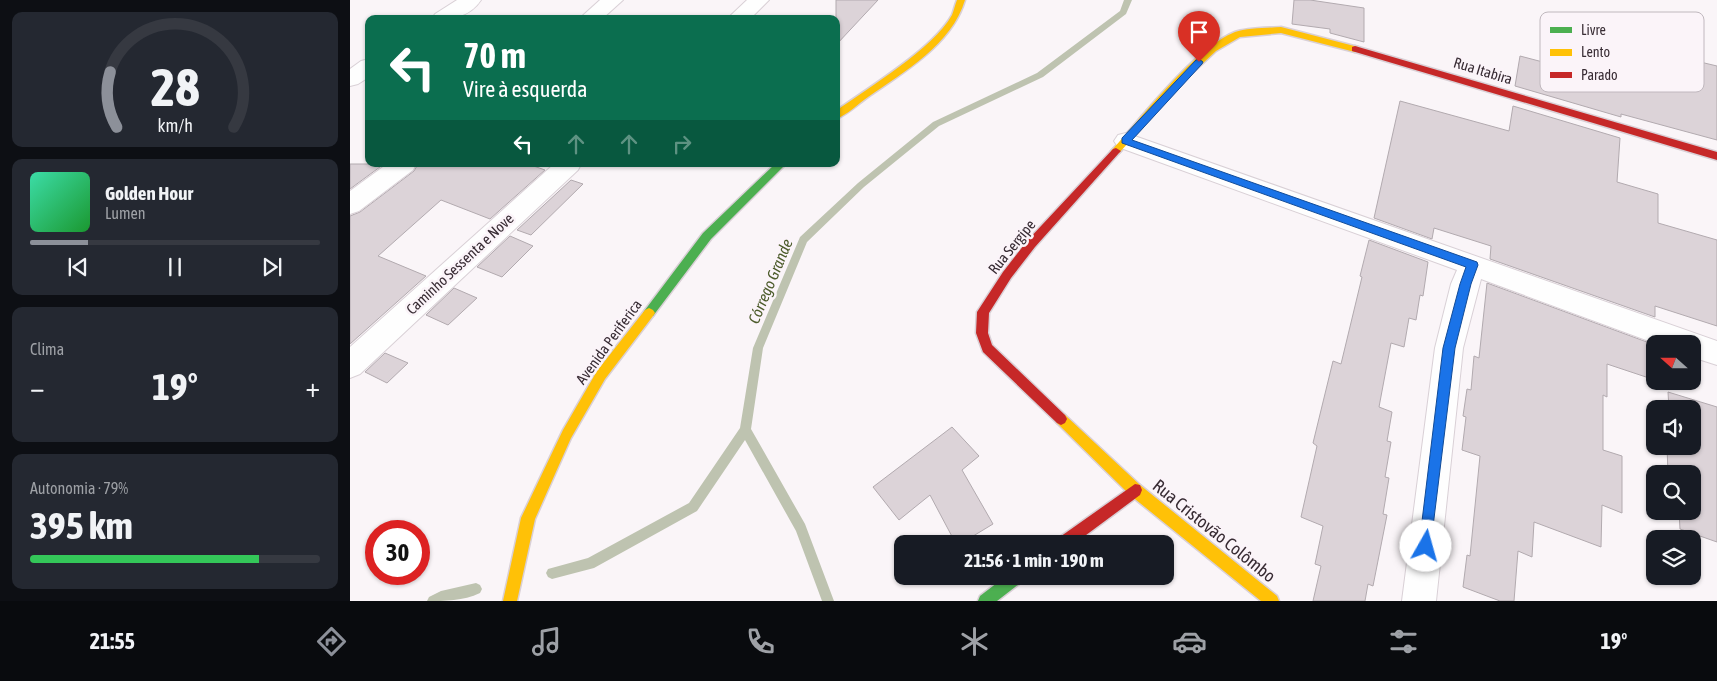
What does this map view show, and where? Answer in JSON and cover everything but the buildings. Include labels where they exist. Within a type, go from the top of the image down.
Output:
[{"type":"street","points":[[448,15],[471,0]]},
{"type":"street","points":[[594,15],[613,0]]},
{"type":"street","points":[[742,15],[759,0]]},
{"type":"street","points":[[840,112],[856,98],[919,53],[950,26],[961,5],[960,0]]},
{"type":"street","name":"Rua Itabira","points":[[1238,34],[1281,30],[1297,32],[1717,156]]},
{"type":"street","name":"Rua Sergipe","points":[[1135,490],[988,348],[982,332],[983,312],[1007,275],[1031,244],[1185,75],[1213,49],[1238,34]]},
{"type":"street","points":[[1126,141],[1667,335]]},
{"type":"street","points":[[350,204],[400,167]]},
{"type":"street","name":"Caminho Sessenta e Nove","points":[[350,365],[563,167]]},
{"type":"street","name":"Avenida Periferica","points":[[510,601],[528,518],[567,434],[601,375],[707,236],[778,167]]},
{"type":"street","points":[[1419,601],[1449,348],[1465,284],[1473,265]]},
{"type":"street","points":[[1701,347],[1717,353]]},
{"type":"street","name":"Rua Cristovão Colômbo","points":[[1074,535],[1135,490],[1272,601]]},
{"type":"street","points":[[985,601],[1006,585]]},
{"type":"waterway","name":"Córrego Grande","points":[[745,430],[758,348],[803,240],[861,185],[936,124],[1040,75],[1123,12],[1128,0]]},
{"type":"waterway","name":"Córrego Grande","points":[[552,573],[590,564],[693,507],[745,430]]},
{"type":"waterway","points":[[745,430],[801,528],[828,601]]},
{"type":"waterway","name":"Córrego Grande","points":[[433,601],[441,597],[476,589]]},
{"type":"traffic: fast","points":[[649,313],[707,236],[778,167]]},
{"type":"traffic: fast","points":[[985,601],[1006,585]]},
{"type":"traffic: slow","points":[[840,113],[909,63],[928,46],[945,30],[956,14],[961,0]]},
{"type":"traffic: slow","points":[[1116,151],[1185,75],[1213,49],[1238,34],[1281,30],[1355,49]]},
{"type":"traffic: slow","points":[[510,601],[528,518],[567,434],[601,375],[649,313]]},
{"type":"traffic: slow","points":[[1061,419],[1135,490],[1272,601]]},
{"type":"traffic: jam","points":[[1355,49],[1717,156]]},
{"type":"traffic: jam","points":[[1061,419],[987,348],[982,333],[983,312],[1007,275],[1031,244],[1116,151]]},
{"type":"traffic: jam","points":[[1074,535],[1135,490]]},
{"type":"route","points":[[1199,62],[1126,141],[1473,265],[1465,284],[1449,348],[1426,546]]}]
